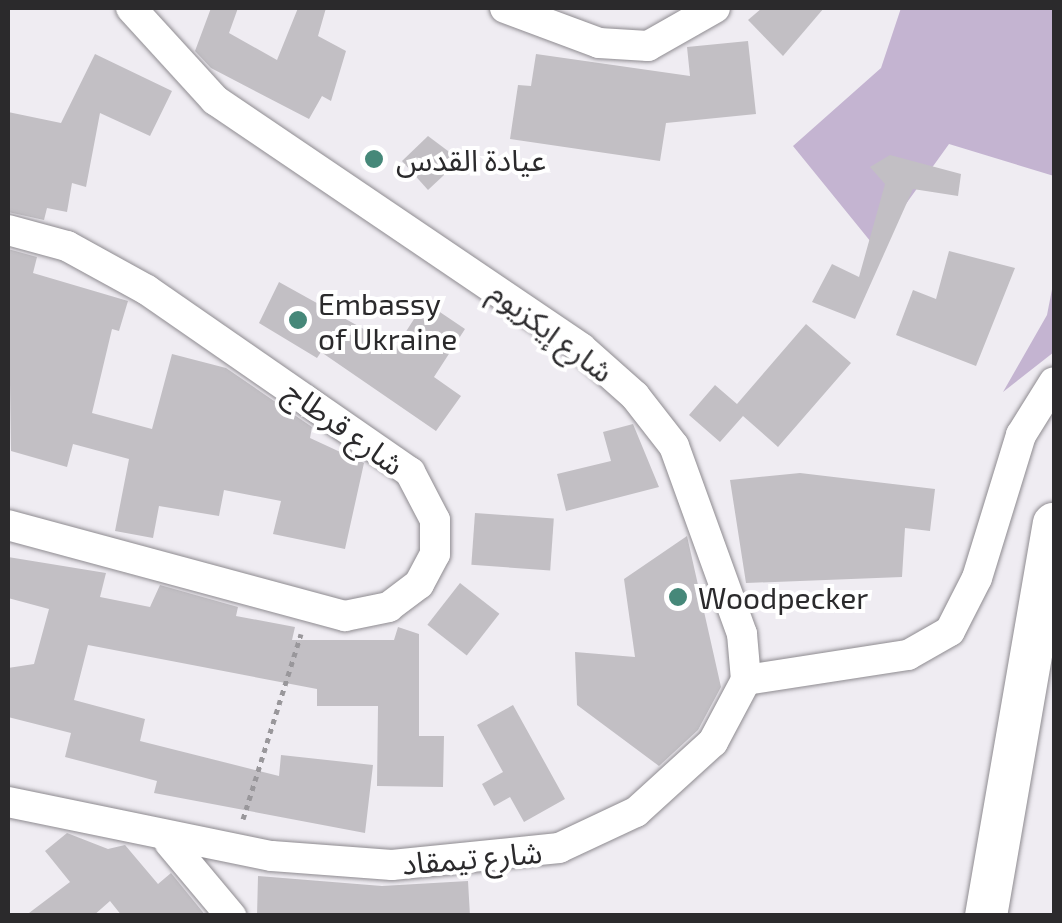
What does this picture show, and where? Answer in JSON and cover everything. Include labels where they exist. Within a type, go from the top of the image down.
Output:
[{"type":"main road","points":[[986,916],[1054,524]]},
{"type":"street","name":"شارع إيكزيوم","points":[[131,8],[214,100],[581,348],[635,396],[674,446],[742,634],[746,680]]},
{"type":"street","points":[[505,8],[599,43],[648,46],[715,8]]},
{"type":"street","name":"شارع قرطاج","points":[[8,230],[67,246],[146,290],[410,472],[436,520],[434,554],[419,584],[389,607],[345,616],[8,525]]},
{"type":"street","points":[[746,680],[908,655],[950,631],[977,578],[1020,435],[1054,382]]},
{"type":"street","name":"شارع تيمقاد","points":[[8,802],[168,842],[392,865],[560,848],[662,789],[713,742],[746,680]]},
{"type":"street","points":[[168,842],[230,916]]},
{"type":"path","points":[[233,850],[308,609]]},
{"type":"shaded area","points":[[901,8],[1054,8],[1054,176],[949,144],[875,247],[793,146],[881,68]]},
{"type":"shaded area","points":[[1054,279],[1054,352],[1003,392],[1047,315]]},
{"type":"building","points":[[211,8],[238,8],[229,33],[277,60],[298,8],[326,8],[318,36],[346,51],[331,101],[322,96],[309,119],[211,68],[195,51]]},
{"type":"building","points":[[762,8],[824,8],[783,56],[748,20]]},
{"type":"building","points":[[748,41],[756,114],[666,123],[660,161],[510,139],[518,85],[531,86],[536,54],[690,76],[687,47]]},
{"type":"building","points":[[95,54],[172,91],[150,136],[100,113],[86,187],[72,183],[67,212],[47,208],[44,220],[8,212],[8,112],[61,123]]},
{"type":"building","points":[[428,136],[460,160],[428,190],[402,161]]},
{"type":"building","points":[[890,155],[961,174],[958,196],[913,189],[855,319],[812,302],[832,264],[859,277],[885,184],[870,167]]},
{"type":"building","points":[[8,249],[37,257],[33,273],[128,301],[119,331],[112,329],[92,413],[152,429],[172,354],[226,368],[312,427],[310,438],[364,463],[345,549],[273,534],[281,501],[224,490],[219,516],[159,506],[153,538],[115,531],[129,459],[73,444],[67,467],[11,451]]},
{"type":"building","points":[[949,251],[1015,268],[976,366],[896,335],[913,290],[936,299]]},
{"type":"building","points":[[279,282],[396,347],[425,302],[465,329],[434,377],[461,396],[436,431],[321,352],[317,358],[259,323]]},
{"type":"building","points":[[806,324],[851,363],[778,447],[743,416],[720,442],[689,415],[715,385],[737,404]]},
{"type":"building","points":[[633,424],[659,487],[566,511],[557,474],[611,461],[603,432]]},
{"type":"building","points":[[800,473],[935,489],[930,531],[905,528],[902,577],[746,583],[730,480]]},
{"type":"building","points":[[475,513],[554,519],[550,570],[471,565]]},
{"type":"building","points":[[687,536],[721,687],[698,730],[659,766],[577,705],[575,652],[635,657],[624,579]]},
{"type":"building","points":[[8,557],[106,573],[100,597],[150,607],[160,585],[238,607],[236,616],[295,627],[292,640],[394,640],[398,627],[419,634],[419,736],[444,736],[443,787],[377,786],[378,706],[317,706],[317,689],[88,645],[74,700],[145,719],[140,741],[279,776],[281,755],[373,765],[365,833],[154,793],[157,781],[65,757],[71,733],[8,717],[8,668],[34,664],[49,609],[8,598]]},
{"type":"building","points":[[460,583],[499,614],[467,656],[427,625]]},
{"type":"building","points":[[513,705],[565,799],[524,822],[510,797],[494,806],[482,784],[503,772],[477,725]]},
{"type":"building","points":[[67,833],[108,849],[125,845],[158,884],[171,873],[206,916],[122,916],[110,901],[93,916],[25,916],[70,882],[45,851]]},
{"type":"building","points":[[258,876],[382,886],[468,881],[470,916],[257,916]]},
{"type":"place","name":"عيادة القدس","points":[[374,159]]},
{"type":"place","name":"Embassy of Ukraine","points":[[298,320]]},
{"type":"place","name":"Woodpecker","points":[[678,597]]}]
